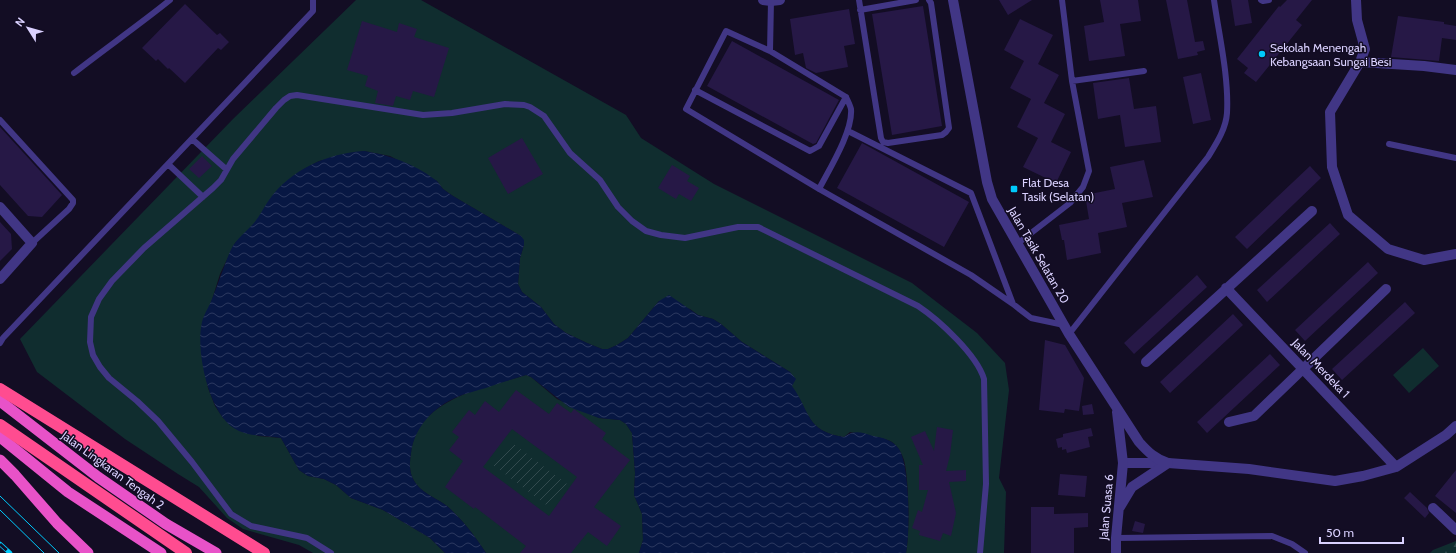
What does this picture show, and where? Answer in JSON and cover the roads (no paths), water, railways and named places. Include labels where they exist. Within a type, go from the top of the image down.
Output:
[{"type":"highway","points":[[0,389],[264,553]]},
{"type":"highway","name":"Jalan Lingkaran Tengah 2","points":[[0,399],[98,477],[166,524],[216,553]]},
{"type":"highway","points":[[0,425],[186,553]]},
{"type":"highway","points":[[0,437],[68,492],[160,553]]},
{"type":"highway","points":[[0,460],[57,523],[88,553]]},
{"type":"street","name":"Jalan Tasik Selatan 20","points":[[953,0],[986,182],[992,199],[1069,334],[1117,408],[1123,463]]},
{"type":"street","points":[[1356,0],[1356,20],[1365,49],[1360,62],[1330,112],[1332,167],[1348,214],[1388,249],[1424,260],[1456,254]]},
{"type":"street","points":[[1360,62],[1456,70]]},
{"type":"street","points":[[0,207],[32,243],[0,278]]},
{"type":"street","points":[[1146,362],[1312,211]]},
{"type":"street","name":"Jalan Merdeka 1","points":[[1226,288],[1396,467]]},
{"type":"street","points":[[1229,422],[1254,416],[1386,289]]},
{"type":"street","points":[[1117,408],[1139,442],[1150,454],[1157,460],[1168,463]]},
{"type":"street","points":[[1123,463],[1168,463],[1249,469],[1335,480],[1363,476],[1396,467],[1446,435],[1456,426]]},
{"type":"street","name":"Jalan Suasa 6","points":[[1116,553],[1118,511],[1123,463]]},
{"type":"street","points":[[1118,511],[1132,487],[1168,463]]},
{"type":"street","points":[[1433,508],[1456,530]]},
{"type":"lane","points":[[74,73],[133,30],[170,0]]},
{"type":"lane","points":[[1,340],[313,11],[313,0]]},
{"type":"lane","points":[[770,51],[771,0]]},
{"type":"lane","points":[[859,0],[881,138],[883,142],[888,143],[934,136],[946,132],[949,128],[931,3],[929,0]]},
{"type":"lane","points":[[860,10],[916,0]]},
{"type":"lane","points":[[1017,244],[1070,204],[1083,187],[1089,171],[1072,81],[1062,0]]},
{"type":"lane","points":[[1069,334],[1208,157],[1220,137],[1227,114],[1226,80],[1214,0]]},
{"type":"lane","points":[[1261,0],[1269,0]]},
{"type":"lane","points":[[819,189],[848,131],[851,117],[851,107],[846,97],[770,51],[726,31],[686,109],[819,189],[971,275],[1031,318],[1064,325]]},
{"type":"lane","points":[[1072,81],[1144,71]]},
{"type":"lane","points":[[695,90],[810,151],[819,146],[846,97]]},
{"type":"lane","points":[[331,553],[307,538],[251,526],[231,514],[192,462],[148,411],[109,378],[93,355],[90,342],[91,317],[99,299],[112,281],[144,248],[171,226],[221,180],[233,159],[276,108],[290,96],[305,96],[423,115],[452,113],[505,104],[524,105],[530,107],[544,116],[570,153],[600,180],[611,198],[625,215],[646,230],[661,235],[685,238],[738,228],[758,227],[906,299],[929,313],[976,362],[984,379],[986,484],[980,553]]},
{"type":"lane","points":[[0,120],[73,200],[73,203],[69,209],[32,243]]},
{"type":"lane","points":[[848,131],[971,193],[1013,304]]},
{"type":"lane","points":[[192,139],[226,169]]},
{"type":"lane","points":[[1389,144],[1456,158]]},
{"type":"lane","points":[[168,164],[203,197]]},
{"type":"lane","points":[[1116,538],[1272,536],[1292,544],[1305,553]]},
{"type":"water","points":[[364,151],[392,157],[418,168],[438,182],[443,189],[453,196],[521,236],[524,240],[524,245],[520,258],[518,284],[522,292],[541,307],[554,324],[566,333],[602,349],[608,349],[628,338],[659,301],[669,295],[698,315],[713,319],[721,324],[742,342],[790,372],[796,379],[792,386],[810,419],[822,430],[844,437],[851,433],[861,433],[894,443],[899,449],[903,458],[907,485],[908,531],[906,553],[639,553],[643,540],[642,514],[634,495],[635,473],[632,433],[626,424],[620,420],[599,418],[569,407],[531,377],[526,375],[464,394],[440,406],[426,419],[416,435],[410,457],[411,474],[417,485],[423,491],[453,511],[468,528],[486,553],[445,553],[430,538],[383,510],[351,498],[336,485],[324,479],[308,476],[299,470],[281,438],[244,433],[229,424],[220,413],[212,399],[203,366],[200,334],[203,319],[233,245],[252,226],[278,189],[299,172],[324,159],[350,152]]},
{"type":"tram line","points":[[0,496],[59,553]]},
{"type":"tram line","points":[[0,510],[44,553]]},
{"type":"railway","points":[[0,544],[10,553]]},
{"type":"place","name":"Sekolah Menengah Kebangsaan Sungai Besi","points":[[1262,54]]},
{"type":"place","name":"Flat Desa Tasik (Selatan)","points":[[1014,189]]}]
